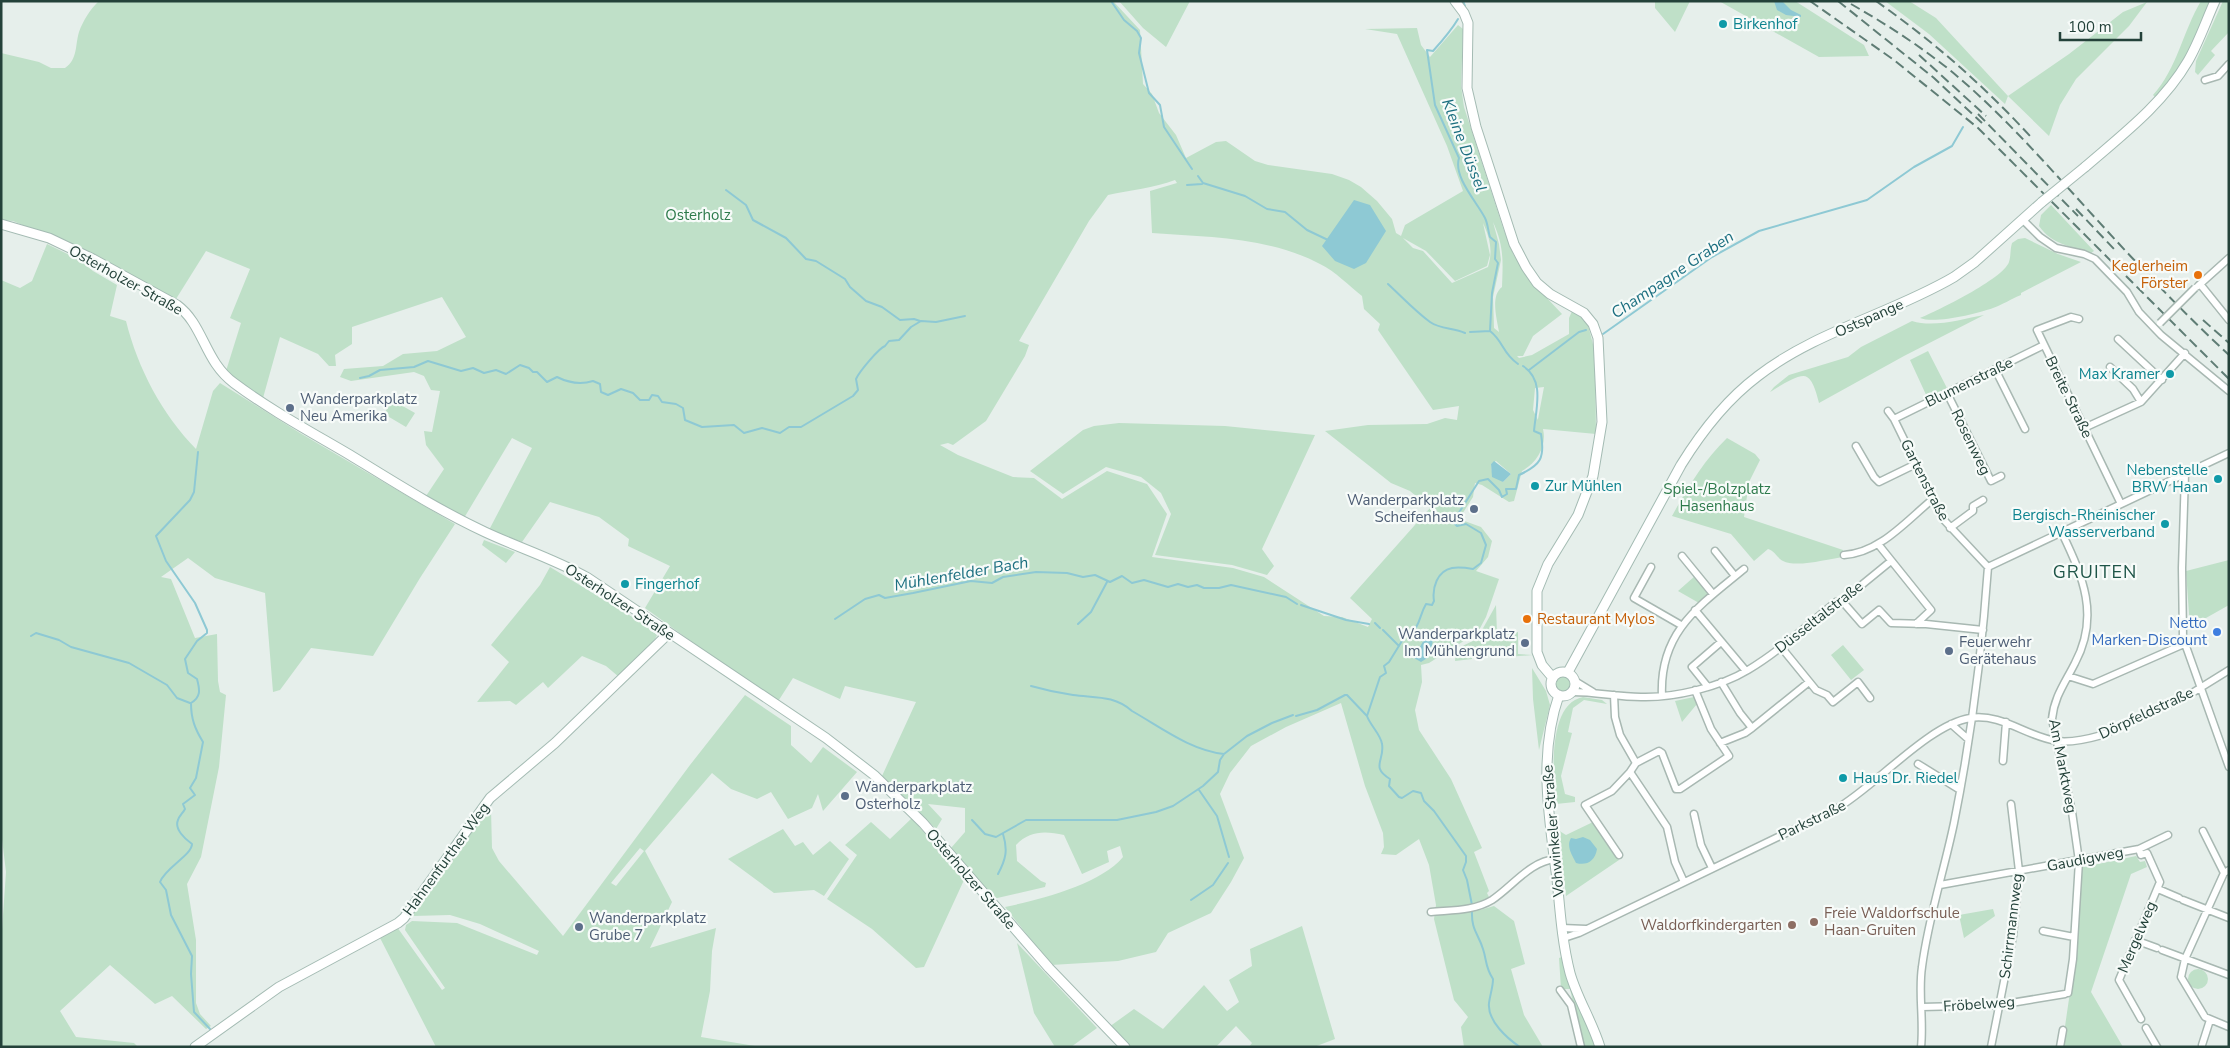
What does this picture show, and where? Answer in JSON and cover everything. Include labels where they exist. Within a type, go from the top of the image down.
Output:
[{"type":"main road","points":[[1455,1],[1464,12],[1468,23],[1467,88],[1476,128],[1514,244],[1523,263],[1538,283],[1550,294],[1584,313],[1593,324],[1598,338],[1602,422],[1593,476],[1578,515],[1548,564],[1537,591],[1537,652],[1540,662],[1553,678]]},
{"type":"main road","name":"Ostspange","points":[[1568,672],[1681,465],[1699,436],[1725,406],[1758,376],[1793,353],[1954,277],[1975,262],[2148,112],[2171,86],[2194,49],[2215,1]]},
{"type":"main road","name":"Osterholzer Straße","points":[[1,224],[8,224],[49,238],[93,259],[177,305],[188,314],[214,363],[234,383],[321,438],[460,520],[570,567],[826,738],[883,783],[923,823],[1049,968],[1125,1047]]},
{"type":"main road","name":"Hahnenfurther Weg","points":[[195,1047],[278,988],[404,918],[490,798],[555,743],[669,633]]},
{"type":"main road","points":[[1560,672],[1568,672],[1576,681],[1573,692],[1566,696],[1559,695],[1552,688],[1553,678],[1560,672]]},
{"type":"main road","name":"Vohwinkeler Straße","points":[[1559,695],[1550,732],[1546,766],[1562,928],[1571,975],[1600,1047]]},
{"type":"street","points":[[2205,80],[2218,76],[2229,64]]},
{"type":"street","points":[[2023,220],[2040,237],[2056,248],[2084,254],[2095,259],[2127,292],[2139,312],[2154,328],[2229,391]]},
{"type":"street","points":[[2154,328],[2229,258]]},
{"type":"street","points":[[2197,287],[2229,320]]},
{"type":"street","name":"Breite Straße","points":[[2079,319],[2071,317],[2037,330],[2121,504]]},
{"type":"street","points":[[2118,340],[2162,380]]},
{"type":"street","name":"Blumenstraße","points":[[1894,420],[2044,345]]},
{"type":"street","points":[[2084,428],[2141,402],[2185,353]]},
{"type":"street","points":[[2110,367],[2133,389],[2141,402]]},
{"type":"street","points":[[1995,369],[2025,429]]},
{"type":"street","name":"Rosenweg","points":[[1947,393],[1991,481],[2000,476]]},
{"type":"street","name":"Gartenstraße","points":[[1888,410],[1933,499],[1950,528],[1988,567]]},
{"type":"street","points":[[1856,446],[1879,482],[1916,464]]},
{"type":"street","points":[[1922,1047],[1921,968],[1960,790],[1972,718],[1983,630],[1988,567],[2229,453]]},
{"type":"street","points":[[2185,474],[2182,568],[2184,644],[2229,767]]},
{"type":"street","points":[[1844,555],[1857,554],[1878,544],[1933,499]]},
{"type":"street","points":[[1950,528],[1973,511],[1973,506],[1983,500]]},
{"type":"street","name":"Am Marktweg","points":[[2062,533],[2079,568],[2088,609],[2086,637],[2081,651],[2053,705],[2052,719],[2073,820],[2078,861]]},
{"type":"street","points":[[1878,544],[1931,610],[1916,624]]},
{"type":"street","points":[[1715,551],[1736,576]]},
{"type":"street","points":[[1682,556],[1713,594]]},
{"type":"street","name":"Düsseltalstraße","points":[[1573,692],[1594,692],[1642,697],[1662,696],[1695,690],[1721,682],[1746,671],[1836,602],[1842,601],[1891,561]]},
{"type":"street","points":[[1651,567],[1634,598],[1681,625]]},
{"type":"street","points":[[1662,696],[1664,660],[1681,625],[1713,594],[1744,569]]},
{"type":"street","points":[[1842,601],[1862,624],[1879,610],[1891,623],[1983,630]]},
{"type":"street","points":[[1695,610],[1746,671]]},
{"type":"street","points":[[1708,686],[1692,667],[1721,642]]},
{"type":"street","points":[[2068,676],[2093,684],[2184,644]]},
{"type":"street","points":[[1781,646],[1816,690],[1827,695],[1834,702],[1858,682],[1870,698]]},
{"type":"street","name":"Dörpfeldstraße","points":[[1972,718],[2006,722],[2057,741],[2075,741],[2102,735],[2201,688],[2229,670]]},
{"type":"street","name":"Düsseltalstraße","points":[[1576,681],[1594,692]]},
{"type":"street","points":[[1721,682],[1740,713],[1752,728]]},
{"type":"street","points":[[1720,743],[1745,733],[1809,682]]},
{"type":"street","points":[[1619,855],[1584,804],[1612,791],[1636,763],[1654,752],[1659,751],[1662,753],[1676,789],[1680,789],[1729,756],[1720,743],[1695,690]]},
{"type":"street","points":[[1614,695],[1615,717],[1620,735],[1636,763]]},
{"type":"street","name":"Parkstraße","points":[[1564,938],[1684,882],[1853,799],[1932,735],[1951,724],[1972,718]]},
{"type":"street","points":[[2003,761],[2006,722]]},
{"type":"street","points":[[1951,724],[1968,739]]},
{"type":"street","points":[[1918,764],[1960,790]]},
{"type":"street","points":[[1630,772],[1667,827],[1675,862],[1684,882]]},
{"type":"street","name":"Schirrmannweg","points":[[1991,1047],[2013,936],[2019,871],[2012,804]]},
{"type":"street","points":[[1694,814],[1701,845],[1712,868]]},
{"type":"street","points":[[2203,831],[2226,872],[2185,959],[2181,976],[2205,1017],[2229,1027]]},
{"type":"street","name":"Gaudigweg","points":[[1940,885],[2144,850],[2168,835]]},
{"type":"street","name":"Mergelweg","points":[[2141,1019],[2119,980],[2160,882],[2144,850]]},
{"type":"street","points":[[1431,912],[1478,907],[1491,901],[1541,861],[1556,858]]},
{"type":"street","name":"Fröbelweg","points":[[1922,1007],[2000,1005],[2067,993],[2073,959],[2078,861]]},
{"type":"street","points":[[2158,889],[2229,918]]},
{"type":"street","name":"Parkstraße","points":[[1562,928],[1586,929]]},
{"type":"street","points":[[2043,931],[2074,936]]},
{"type":"street","points":[[2135,940],[2229,975]]},
{"type":"street","points":[[1560,990],[1571,1005],[1581,1047]]},
{"type":"street","points":[[2202,1046],[2210,1020]]},
{"type":"street","points":[[2146,1028],[2157,1047]]},
{"type":"street","points":[[2060,1047],[2063,1030]]},
{"type":"green space","name":"Osterholz","points":[[99,1],[1113,1],[1140,30],[1143,84],[1152,94],[1159,113],[1176,135],[1186,158],[1216,142],[1226,141],[1255,161],[1268,165],[1332,174],[1349,180],[1361,187],[1377,201],[1392,219],[1396,233],[1401,236],[1405,225],[1463,191],[1447,146],[1397,34],[1365,29],[1417,28],[1421,45],[1430,57],[1458,25],[1463,29],[1461,86],[1464,107],[1503,228],[1513,254],[1529,279],[1562,314],[1533,336],[1523,356],[1517,356],[1519,358],[1532,355],[1569,334],[1569,318],[1573,309],[1588,325],[1595,352],[1596,434],[1543,429],[1544,442],[1540,453],[1522,471],[1514,501],[1509,502],[1482,485],[1475,483],[1473,497],[1459,519],[1481,527],[1492,541],[1488,557],[1476,571],[1499,579],[1486,617],[1478,632],[1429,663],[1421,665],[1422,682],[1415,710],[1419,730],[1451,779],[1482,848],[1474,852],[1489,891],[1487,893],[1490,899],[1479,904],[1480,910],[1494,906],[1514,921],[1525,964],[1511,969],[1524,1015],[1543,1047],[1464,1047],[1461,1027],[1468,1017],[1454,1000],[1434,919],[1436,905],[1429,865],[1419,839],[1396,855],[1381,854],[1384,847],[1383,833],[1365,786],[1341,703],[1286,727],[1251,746],[1230,773],[1220,794],[1244,858],[1211,913],[1168,933],[1156,952],[1118,961],[1051,965],[1005,907],[1035,900],[1085,883],[1113,867],[1123,857],[1120,846],[1107,851],[1109,862],[1082,874],[1064,835],[1045,832],[1033,834],[1016,845],[1017,861],[1046,883],[1045,887],[993,899],[951,848],[965,832],[965,808],[928,804],[942,819],[936,829],[882,776],[916,702],[845,686],[840,699],[793,678],[777,703],[645,608],[670,566],[628,546],[629,539],[599,517],[550,502],[522,542],[489,530],[532,448],[512,438],[464,518],[426,496],[444,469],[426,445],[424,431],[432,432],[440,391],[431,390],[424,376],[414,372],[351,381],[340,377],[344,369],[383,366],[403,354],[437,351],[466,337],[442,297],[352,327],[352,344],[335,355],[336,366],[329,366],[318,354],[280,337],[263,398],[237,381],[226,371],[241,323],[230,318],[250,269],[206,251],[176,299],[70,245],[13,221],[1,220],[1,53],[39,62],[51,68],[65,68],[74,56],[79,32],[90,11]],"holes":[[[1175,180],[1177,183],[1150,191],[1152,233],[1216,237],[1259,243],[1300,255],[1326,267],[1362,296],[1364,309],[1380,324],[1378,330],[1433,410],[1459,406],[1457,420],[1445,418],[1427,424],[1368,425],[1325,431],[1391,483],[1410,491],[1430,508],[1350,598],[1372,619],[1368,627],[1342,617],[1324,616],[1264,577],[1233,568],[1152,557],[1167,514],[1147,484],[1107,471],[1062,499],[1034,478],[1013,477],[958,455],[940,445],[948,443],[953,445],[986,421],[1025,356],[1029,345],[1019,341],[1089,221],[1108,195]],[[1493,222],[1501,246],[1502,261],[1502,287],[1498,291],[1495,302],[1499,332],[1494,328],[1493,297],[1501,260]],[[1483,223],[1490,245],[1490,255]],[[1403,238],[1426,251],[1455,281],[1487,266],[1490,255],[1488,267],[1452,283],[1423,251],[1413,248]],[[1544,387],[1538,420],[1533,410],[1535,388]],[[1496,461],[1511,474],[1503,482],[1492,472],[1491,464]]]},
{"type":"green space","points":[[1119,1],[1190,1],[1166,47],[1143,28]]},
{"type":"green space","points":[[1655,1],[1690,1],[1675,32],[1655,8]]},
{"type":"green space","points":[[1719,1],[1795,1],[1864,45],[1869,56],[1819,57]]},
{"type":"green space","points":[[1885,1],[1909,1],[1936,18],[2008,96],[2005,104],[1929,34]]},
{"type":"green space","points":[[2201,1],[2211,1],[2192,46],[2180,67],[2156,98],[2153,95],[2168,74]]},
{"type":"green space","points":[[2223,1],[2229,1],[2229,32],[2211,51],[2215,55],[2198,75],[2195,72],[2196,61]]},
{"type":"green space","points":[[2147,2],[2129,26],[2076,79],[2060,105],[2049,136],[2008,96],[2069,54],[2123,12]]},
{"type":"green space","points":[[2051,205],[2094,251],[2091,253],[2062,244],[2044,232],[2039,226],[2041,215]]},
{"type":"green space","points":[[2025,238],[2058,254],[2081,262],[1993,308],[1945,319],[1926,320],[1920,318],[1969,294],[1995,277],[2009,262],[2012,243],[2018,239]]},
{"type":"green space","points":[[47,244],[80,260],[93,271],[117,285],[110,316],[126,321],[137,356],[153,390],[172,421],[196,449],[213,391],[220,383],[300,433],[455,524],[373,656],[311,648],[280,690],[273,692],[265,593],[215,578],[188,558],[161,577],[171,579],[195,638],[217,634],[218,681],[220,692],[226,695],[219,767],[201,857],[187,884],[196,940],[196,1003],[200,1014],[211,1026],[206,1029],[172,996],[155,1004],[110,965],[60,1011],[76,1037],[134,1043],[138,1047],[1,1047],[1,944],[6,872],[1,831],[1,280],[20,288],[32,281]]},
{"type":"green space","points":[[1984,315],[1819,403],[1812,382],[1804,376],[1788,381],[1770,392],[1789,375],[1848,357],[1861,347],[1912,321],[1929,324],[1957,321]]},
{"type":"green space","points":[[1928,351],[1948,390],[1928,399],[1910,360]]},
{"type":"green space","points":[[392,400],[415,413],[406,427],[384,414]]},
{"type":"green space","points":[[1119,423],[1225,426],[1315,435],[1262,549],[1274,566],[1267,575],[1232,565],[1155,555],[1171,514],[1161,493],[1141,477],[1106,467],[1063,494],[1030,471],[1083,430],[1094,426]]},
{"type":"green space","name":"Spiel-/Bolzplatz Hasenhaus","points":[[1727,438],[1755,454],[1760,460],[1749,482],[1744,517],[1843,550],[1843,557],[1796,564],[1781,560],[1768,549],[1754,561],[1731,534],[1672,516],[1697,474]]},
{"type":"green space","points":[[484,540],[515,552],[506,563],[482,545]]},
{"type":"green space","points":[[2229,560],[2229,605],[2190,627],[2186,571]]},
{"type":"green space","points":[[550,567],[639,621],[657,635],[655,639],[619,677],[606,666],[582,656],[548,688],[543,682],[516,705],[510,701],[477,702],[509,662],[491,645],[540,585]]},
{"type":"green space","points":[[1695,576],[1708,593],[1699,603],[1678,591]]},
{"type":"green space","points":[[1496,605],[1497,634],[1518,632],[1518,654],[1533,655],[1505,657],[1472,656],[1472,659],[1455,661],[1456,649],[1477,639]]},
{"type":"green space","points":[[1843,645],[1864,670],[1851,680],[1831,655]]},
{"type":"green space","points":[[1532,668],[1546,691],[1550,705],[1539,750],[1533,699]]},
{"type":"green space","points":[[1563,676],[1571,684],[1563,692],[1555,684]]},
{"type":"green space","points":[[745,695],[791,726],[791,745],[811,763],[823,747],[857,772],[823,811],[818,794],[812,808],[788,819],[771,792],[757,799],[731,789],[712,773],[645,851],[672,902],[650,948],[716,928],[712,951],[710,991],[701,1037],[761,1047],[436,1047],[379,936],[397,927],[442,990],[445,988],[405,930],[406,925],[412,921],[457,923],[537,955],[539,951],[480,924],[450,915],[411,915],[486,808],[491,810],[492,848],[499,861],[563,936],[690,765]],"holes":[[[640,848],[644,851],[616,886],[611,883]]]},
{"type":"green space","points":[[1583,697],[1602,700],[1607,704],[1584,700],[1573,708],[1568,732],[1572,733],[1561,776],[1565,794],[1575,797],[1575,802],[1556,804],[1554,760],[1558,727],[1563,713],[1571,702]]},
{"type":"green space","points":[[1694,697],[1697,704],[1682,722],[1675,701]]},
{"type":"green space","points":[[912,818],[964,880],[924,967],[916,968],[872,929],[827,899],[857,855],[845,845],[871,822],[890,839]]},
{"type":"green space","points":[[1593,822],[1619,860],[1566,896],[1558,830],[1566,835]]},
{"type":"green space","points":[[783,829],[795,846],[803,842],[813,855],[830,841],[849,859],[824,896],[814,890],[774,893],[728,859]]},
{"type":"green space","points":[[2136,856],[2140,862],[2145,861],[2147,867],[2131,874],[2091,992],[2123,1047],[2062,1047],[2070,992],[2079,868]]},
{"type":"green space","points":[[1993,909],[1995,916],[1964,938],[1959,915]]},
{"type":"green space","points":[[1302,926],[1335,1039],[1314,1047],[1249,1047],[1252,1043],[1236,1026],[1216,1047],[1131,1047],[1109,1027],[1134,1009],[1163,1029],[1204,985],[1227,1011],[1239,1002],[1229,980],[1252,966],[1250,949]]},
{"type":"green space","points":[[1017,943],[1097,1028],[1071,1047],[1055,1047],[1034,1013]]},
{"type":"green space","points":[[1562,957],[1595,1047],[1583,1047],[1570,989],[1561,989],[1559,958]]},
{"type":"green space","points":[[2194,969],[2202,969],[2208,975],[2208,983],[2202,989],[2194,989],[2188,983],[2188,975]]},
{"type":"water","points":[[1774,1],[1782,1],[1791,10],[1801,15],[1801,17],[1786,15],[1777,10]]},
{"type":"water","points":[[1354,200],[1370,205],[1386,231],[1366,263],[1354,269],[1335,261],[1322,246]]},
{"type":"water","points":[[1494,461],[1511,474],[1503,482],[1492,477],[1491,464]]},
{"type":"water","points":[[1428,632],[1434,634],[1434,636],[1429,657],[1421,662],[1414,658]]},
{"type":"water","points":[[1583,837],[1590,840],[1597,849],[1590,862],[1584,864],[1576,863],[1569,844],[1571,838]]},
{"type":"waterway","points":[[1111,1],[1124,20],[1137,31],[1141,38],[1139,53],[1149,93],[1160,105],[1164,127],[1192,169]]},
{"type":"waterway","name":"Kleine Düssel","points":[[1463,1],[1465,6]]},
{"type":"waterway","name":"Kleine Düssel","points":[[1458,19],[1433,51],[1427,50],[1435,105],[1459,158],[1459,173],[1462,181],[1485,218],[1490,237],[1496,242],[1495,259],[1498,263],[1492,293],[1490,331],[1495,335],[1509,356],[1518,364]]},
{"type":"waterway","name":"Champagne Graben","points":[[1603,334],[1712,257],[1759,231],[1867,200],[1914,167],[1952,146],[1963,127]]},
{"type":"waterway","points":[[1198,176],[1203,183],[1245,196],[1267,209],[1285,212],[1307,230],[1328,240]]},
{"type":"waterway","points":[[1187,185],[1202,184]]},
{"type":"waterway","points":[[726,190],[746,205],[753,220],[786,238],[806,259],[816,261],[845,279],[850,287],[866,301],[882,307],[900,320],[914,319],[920,321]]},
{"type":"waterway","points":[[1388,284],[1430,322],[1465,333]]},
{"type":"waterway","points":[[360,378],[380,370],[414,367],[428,361],[461,371],[473,368],[484,373],[496,370],[506,374],[520,365],[529,368],[533,372],[537,372],[547,382],[557,377],[575,383],[593,381],[600,384],[601,392],[608,395],[621,389],[633,393],[640,400],[649,400],[652,395],[658,396],[662,402],[676,404],[683,408],[685,420],[702,427],[734,425],[744,433],[762,428],[780,433],[789,427],[801,427],[853,396],[858,390],[856,379],[869,361],[889,341],[899,340],[911,327],[921,321],[936,322],[965,316]]},
{"type":"waterway","name":"Champagne Graben","points":[[1529,370],[1579,332],[1586,330]]},
{"type":"waterway","points":[[1470,332],[1490,331]]},
{"type":"waterway","name":"Kleine Düssel","points":[[1472,905],[1463,870],[1466,856],[1434,811],[1424,801],[1421,793],[1413,791],[1402,798],[1389,786],[1390,779],[1384,775],[1379,767],[1382,750],[1381,741],[1367,716],[1380,677],[1386,673],[1384,666],[1389,662],[1405,636],[1410,636],[1414,632],[1426,604],[1432,605],[1435,586],[1439,576],[1452,568],[1473,569],[1481,563],[1486,545],[1481,533],[1466,524],[1457,526],[1453,522],[1479,481],[1488,479],[1499,490],[1502,497],[1507,494],[1506,489],[1516,489],[1519,475],[1532,468],[1540,460],[1542,455],[1541,434],[1534,431],[1537,387],[1530,372],[1523,366]]},
{"type":"waterway","points":[[198,452],[194,492],[190,500],[156,536],[166,561],[195,603],[207,630],[207,633],[197,641],[185,659],[188,673],[197,679],[198,683],[199,693],[197,698],[191,703],[191,709],[194,724],[203,742],[196,778],[190,788],[195,795],[183,804],[185,809],[177,823],[181,834],[192,844],[188,853],[167,872],[160,882],[166,890],[171,915],[192,956],[191,974],[194,1012],[210,1029]]},
{"type":"waterway","name":"Mühlenfelder Bach","points":[[835,619],[865,599],[879,595],[885,598],[971,581],[992,583],[1003,577],[1036,572],[1067,573],[1083,577],[1095,575],[1110,582],[1122,576],[1132,583],[1144,580],[1168,587],[1178,584],[1188,587],[1197,585],[1204,588],[1219,588],[1231,585],[1286,597],[1297,604]]},
{"type":"waterway","points":[[1078,624],[1091,612],[1107,582]]},
{"type":"waterway","name":"Mühlenfelder Bach","points":[[1301,605],[1346,620],[1369,624]]},
{"type":"waterway","name":"Mühlenfelder Bach","points":[[1375,623],[1380,628]]},
{"type":"waterway","name":"Mühlenfelder Bach","points":[[1383,630],[1399,646]]},
{"type":"waterway","points":[[31,636],[36,633],[59,640],[71,647],[129,663],[167,685],[177,698],[190,703]]},
{"type":"waterway","points":[[1031,686],[1118,702],[1188,743],[1212,752],[1224,754]]},
{"type":"waterway","points":[[1296,716],[1317,710],[1345,695],[1367,716]]},
{"type":"waterway","points":[[972,820],[985,834],[996,837],[1026,820],[1117,820],[1156,812],[1173,806],[1203,786],[1218,772],[1220,760],[1224,754],[1247,736],[1293,715]]},
{"type":"waterway","points":[[1199,790],[1217,816],[1229,857]]},
{"type":"waterway","points":[[998,874],[1005,854],[1003,834]]},
{"type":"waterway","points":[[1191,900],[1213,885],[1228,863]]},
{"type":"waterway","name":"Kleine Düssel","points":[[1472,910],[1474,927],[1493,979],[1489,1003],[1491,1016],[1499,1029],[1520,1047]]},
{"type":"railway","points":[[1810,1],[1894,60],[1978,128],[2229,379]]},
{"type":"railway","points":[[1838,1],[1934,78],[1982,123]]},
{"type":"railway","points":[[1876,1],[1957,64],[2030,136]]},
{"type":"railway","points":[[1851,4],[1890,27],[1927,53],[1985,101],[2152,279],[2229,355]]},
{"type":"railway","points":[[1919,55],[1986,116]]},
{"type":"railway","points":[[1978,114],[2078,216]]},
{"type":"railway","points":[[2076,209],[2114,249]]},
{"type":"railway","points":[[2203,320],[2229,343]]},
{"type":"place","name":"Birkenhof","points":[[1723,24]]},
{"type":"place","name":"Keglerheim Förster","points":[[2198,275]]},
{"type":"place","name":"Max Kramer","points":[[2170,374]]},
{"type":"place","name":"Wanderparkplatz Neu Amerika","points":[[290,408]]},
{"type":"place","name":"Nebenstelle BRW Haan","points":[[2218,479]]},
{"type":"place","name":"Zur Mühlen","points":[[1535,486]]},
{"type":"place","name":"Wanderparkplatz Scheifenhaus","points":[[1474,509]]},
{"type":"place","name":"Bergisch-Rheinischer Wasserverband","points":[[2165,524]]},
{"type":"place","name":"Fingerhof","points":[[625,584]]},
{"type":"place","name":"Restaurant Mylos","points":[[1527,619]]},
{"type":"place","name":"Netto Marken-Discount","points":[[2217,632]]},
{"type":"place","name":"Wanderparkplatz Im Mühlengrund","points":[[1525,643]]},
{"type":"place","name":"Feuerwehr Gerätehaus","points":[[1949,651]]},
{"type":"place","name":"Haus Dr. Riedel","points":[[1843,778]]},
{"type":"place","name":"Wanderparkplatz Osterholz","points":[[845,796]]},
{"type":"place","name":"Freie Waldorfschule Haan-Gruiten","points":[[1814,922]]},
{"type":"place","name":"Waldorfkindergarten","points":[[1792,925]]},
{"type":"place","name":"Wanderparkplatz Grube 7","points":[[579,927]]},
{"type":"district","name":"GRUITEN","points":[[2095,572]]}]
